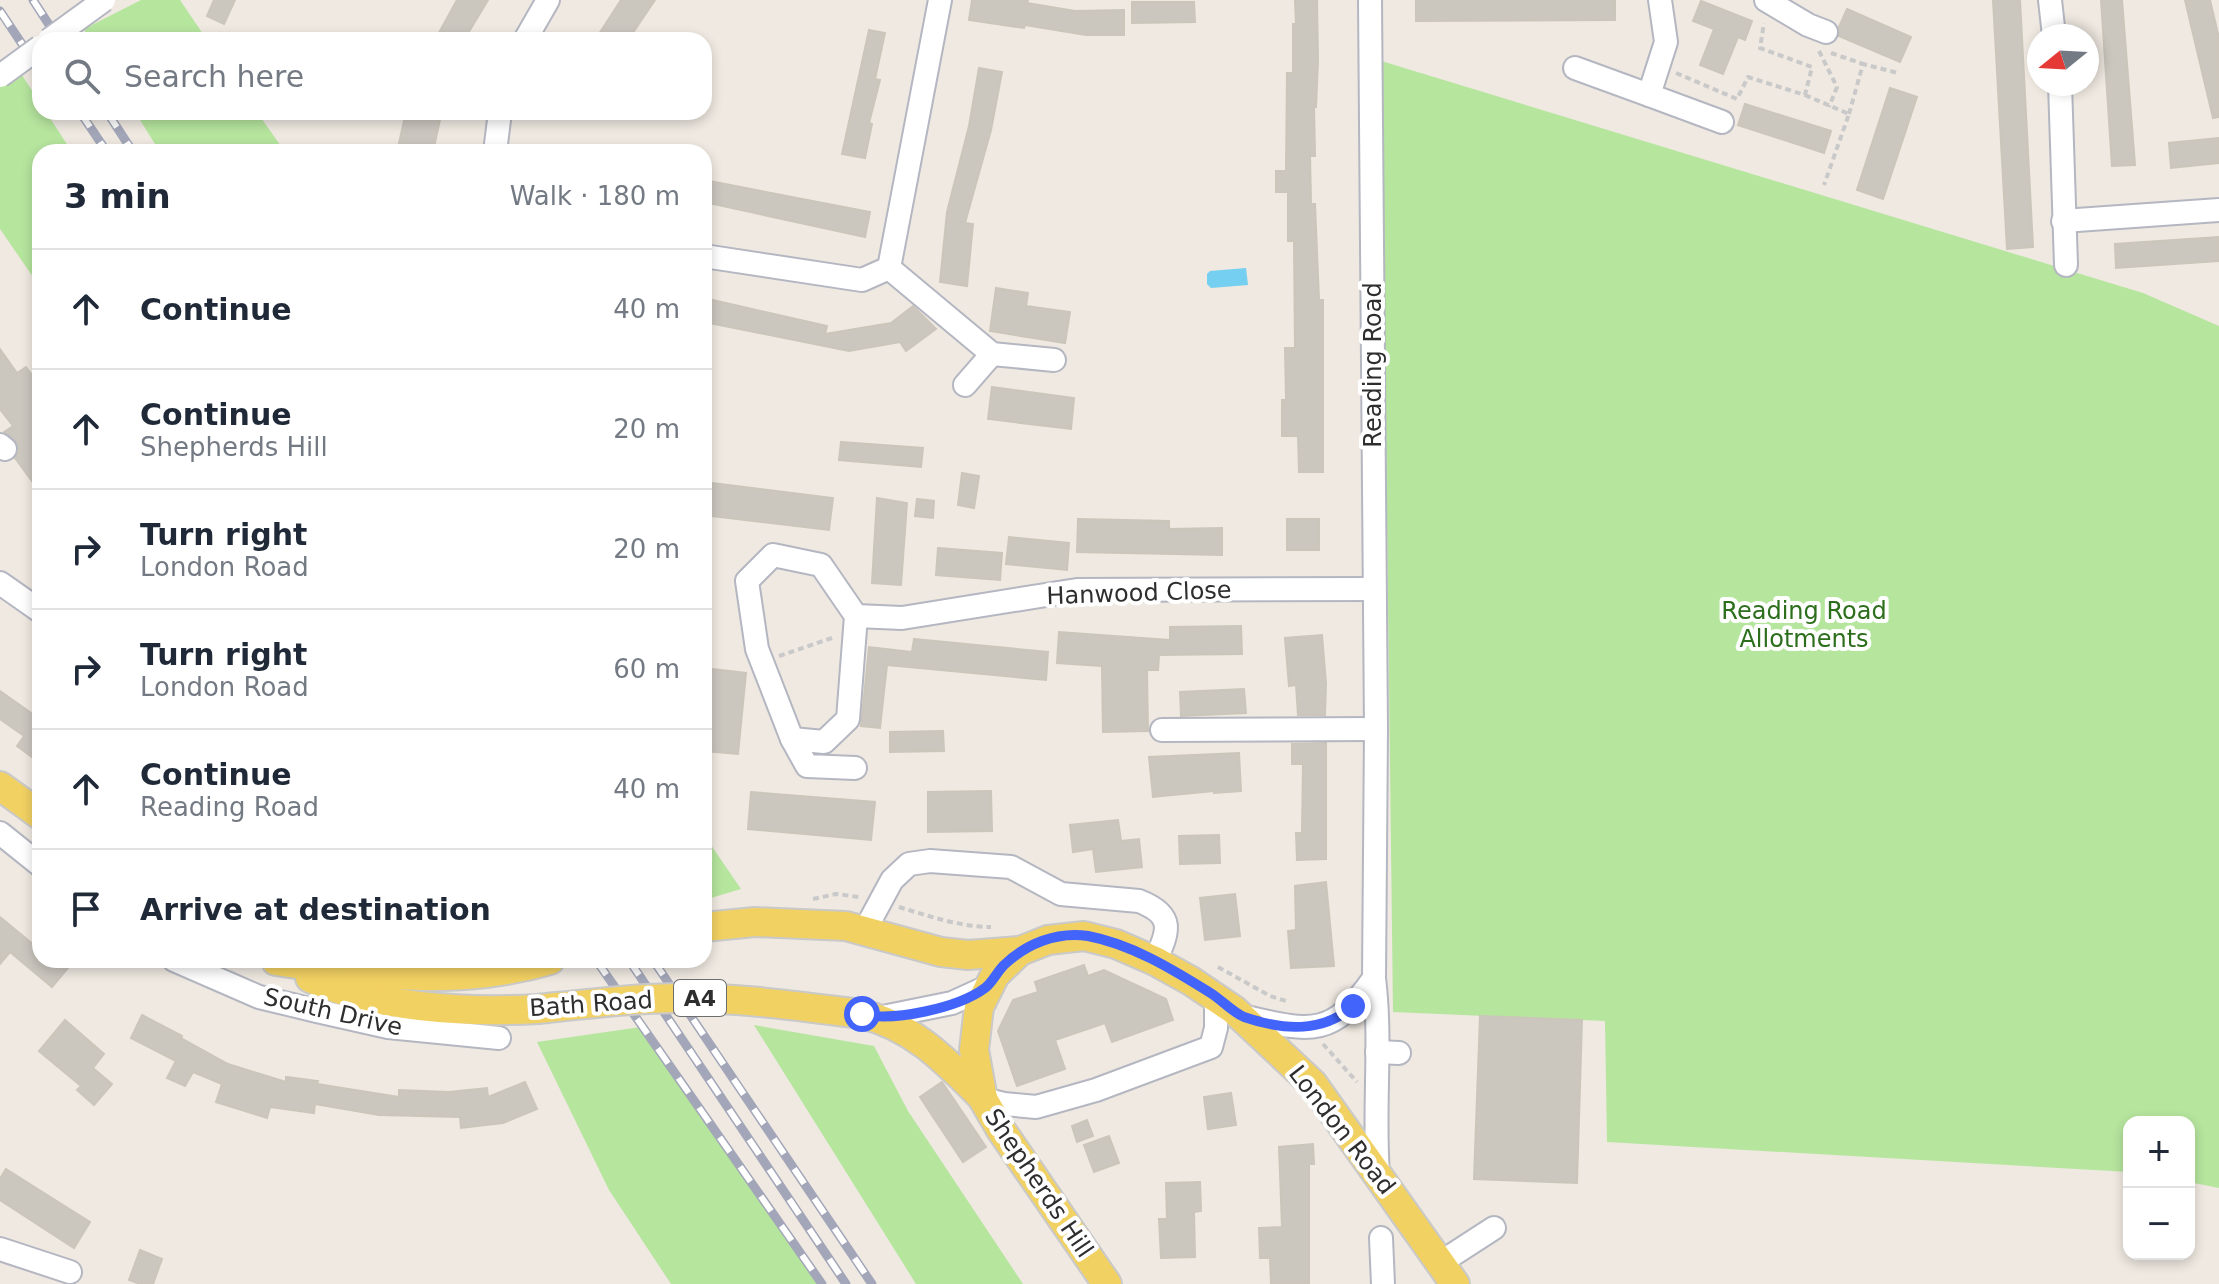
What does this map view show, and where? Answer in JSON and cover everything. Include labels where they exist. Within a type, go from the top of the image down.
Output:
[{"type":"main road","points":[[0,786],[32,809]]},
{"type":"main road","name":"London Road","points":[[712,926],[808,912],[838,925],[952,954],[1020,951],[1048,940],[1084,936],[1116,944],[1155,961],[1216,996],[1242,1016],[1313,1084],[1448,1274]]},
{"type":"main road","name":"Shepherds Hill","points":[[1020,951],[995,975],[979,1007],[974,1034],[975,1067],[983,1099],[1107,1284]]},
{"type":"main road","name":"Bath Road","points":[[288,968],[315,981],[376,998],[479,1011],[686,998],[787,1005],[870,1016],[927,1044],[983,1099]]},
{"type":"main road","name":"A4","points":[[320,968],[434,977],[498,973],[523,968]]},
{"type":"street","points":[[60,32],[104,0]]},
{"type":"street","points":[[530,32],[548,0]]},
{"type":"street","points":[[889,268],[940,0]]},
{"type":"street","name":"Reading Road","points":[[1370,0],[1376,729],[1374,978],[1388,1053],[1376,1118],[1378,1174]]},
{"type":"street","points":[[1649,95],[1666,42],[1660,0]]},
{"type":"street","points":[[2050,0],[2053,24]]},
{"type":"street","points":[[1766,6],[1808,25],[1822,41]]},
{"type":"street","points":[[0,76],[32,53]]},
{"type":"street","points":[[1575,68],[1722,122]]},
{"type":"street","points":[[2060,96],[2066,265]]},
{"type":"street","points":[[496,144],[499,120]]},
{"type":"street","points":[[2063,221],[2219,210]]},
{"type":"street","points":[[712,257],[862,280],[889,268]]},
{"type":"street","points":[[889,268],[992,354],[1054,360]]},
{"type":"street","points":[[965,385],[992,354]]},
{"type":"street","points":[[792,739],[824,742],[848,719],[856,623],[821,565],[773,555],[747,581],[757,649],[762,662],[792,739],[807,766],[855,768]]},
{"type":"street","points":[[0,583],[32,605]]},
{"type":"street","name":"Hanwood Close","points":[[856,623],[1077,590],[1374,589]]},
{"type":"street","points":[[1162,730],[1376,729]]},
{"type":"street","points":[[0,833],[32,859]]},
{"type":"street","points":[[865,930],[892,880],[909,864],[930,861],[1011,867],[1061,894],[1139,901],[1151,906],[1164,917],[1167,931],[1155,961]]},
{"type":"street","name":"South Drive","points":[[192,968],[259,997],[388,1027],[499,1038]]},
{"type":"street","points":[[1242,1016],[1291,1027],[1318,1026],[1345,1013],[1374,978]]},
{"type":"street","points":[[870,1016],[952,1003],[987,987]]},
{"type":"street","points":[[983,1099],[1036,1107],[1096,1090],[1211,1047],[1216,1028],[1216,996]]},
{"type":"street","points":[[1448,1274],[1494,1228]]},
{"type":"street","points":[[1381,1238],[1383,1284]]},
{"type":"street","points":[[0,1249],[70,1272]]},
{"type":"path","points":[[1766,6],[1760,48],[1812,67],[1805,95]]},
{"type":"path","points":[[1822,41],[1837,87],[1829,107]]},
{"type":"path","points":[[1824,185],[1863,64],[1898,73]]},
{"type":"path","points":[[1659,66],[1737,99],[1748,77],[1805,95],[1849,114]]},
{"type":"path","points":[[762,662],[856,623]]},
{"type":"path","points":[[808,912],[836,894],[866,898]]},
{"type":"path","points":[[896,907],[966,926],[1001,927]]},
{"type":"path","points":[[1207,961],[1270,996],[1296,1004]]},
{"type":"path","points":[[1321,1041],[1363,1085]]},
{"type":"green space","points":[[141,0],[180,0],[202,32],[86,32],[84,29]]},
{"type":"green space","name":"Reading Road Allotments","points":[[1378,60],[2143,293],[2219,326],[2219,1188],[2195,1183],[2195,1116],[2123,1116],[2123,1172],[1607,1142],[1605,1021],[1393,1012],[1384,266]]},
{"type":"green space","points":[[20,72],[32,91],[32,120],[51,120],[67,144],[32,144],[32,275],[0,229],[0,87]]},
{"type":"green space","points":[[140,120],[263,120],[279,144],[155,144]]},
{"type":"green space","points":[[712,847],[741,889],[712,898]]},
{"type":"green space","points":[[754,1025],[874,1046],[908,1111],[1023,1284],[916,1284]]},
{"type":"green space","points":[[641,1027],[822,1284],[671,1284],[609,1190],[537,1042]]},
{"type":"water","points":[[1246,268],[1248,285],[1211,288],[1207,284],[1210,271]]},
{"type":"building","points":[[214,0],[235,0],[224,24],[207,16]]},
{"type":"building","points":[[457,0],[488,0],[469,32],[439,32]]},
{"type":"building","points":[[621,0],[655,0],[633,32],[600,32]]},
{"type":"building","points":[[972,0],[1028,0],[1027,3],[1075,11],[1124,10],[1124,35],[1086,35],[969,20]]},
{"type":"building","points":[[1295,0],[1317,0],[1315,156],[1310,156],[1319,300],[1323,300],[1323,472],[1299,472],[1298,436],[1282,436],[1282,400],[1286,400],[1285,348],[1295,348],[1294,241],[1288,241],[1288,192],[1276,192],[1276,171],[1286,171],[1287,73],[1293,73]]},
{"type":"building","points":[[1416,0],[1615,0],[1615,20],[1416,21]]},
{"type":"building","points":[[1993,0],[2020,0],[2033,247],[2007,249]]},
{"type":"building","points":[[2101,0],[2122,0],[2135,165],[2112,166]]},
{"type":"building","points":[[2185,0],[2210,0],[2219,38],[2219,117],[2213,118]]},
{"type":"building","points":[[1701,1],[1752,21],[1745,40],[1738,37],[1723,74],[1700,65],[1714,29],[1693,21]]},
{"type":"building","points":[[1132,2],[1194,2],[1195,22],[1132,23]]},
{"type":"building","points":[[1847,9],[1911,37],[1900,62],[1839,36],[1839,27]]},
{"type":"building","points":[[869,30],[885,33],[875,79],[880,80],[869,123],[872,124],[865,158],[842,154]]},
{"type":"building","points":[[979,68],[1002,72],[991,130],[965,223],[973,224],[967,286],[940,282],[947,212],[969,126]]},
{"type":"building","points":[[1890,88],[1917,97],[1883,199],[1857,190]]},
{"type":"building","points":[[1745,104],[1831,131],[1824,153],[1738,125]]},
{"type":"building","points":[[404,120],[440,120],[435,144],[399,144]]},
{"type":"building","points":[[2219,138],[2219,163],[2171,168],[2169,143]]},
{"type":"building","points":[[712,182],[870,212],[865,237],[712,204]]},
{"type":"building","points":[[2219,237],[2219,261],[2116,268],[2115,244]]},
{"type":"building","points":[[996,288],[1028,293],[1026,306],[1070,312],[1065,343],[990,331]]},
{"type":"building","points":[[712,300],[827,326],[825,334],[891,323],[913,306],[936,329],[906,351],[900,342],[849,351],[712,324]]},
{"type":"building","points":[[0,349],[17,373],[26,367],[32,375],[32,481],[15,458],[19,452],[18,443],[4,432],[13,426],[0,409]]},
{"type":"building","points":[[992,387],[1074,398],[1071,429],[988,419]]},
{"type":"building","points":[[841,442],[923,448],[921,467],[839,460]]},
{"type":"building","points":[[962,473],[979,476],[974,508],[958,505]]},
{"type":"building","points":[[712,483],[833,498],[829,530],[712,516]]},
{"type":"building","points":[[877,498],[907,503],[901,585],[872,583]]},
{"type":"building","points":[[917,499],[934,501],[933,518],[915,516]]},
{"type":"building","points":[[1078,519],[1169,521],[1169,529],[1222,528],[1222,555],[1077,552]]},
{"type":"building","points":[[1287,519],[1319,519],[1319,550],[1287,550]]},
{"type":"building","points":[[1009,537],[1069,543],[1067,570],[1006,564]]},
{"type":"building","points":[[938,548],[1002,553],[1000,580],[936,575]]},
{"type":"building","points":[[1241,626],[1242,654],[1159,655],[1158,670],[1147,670],[1148,731],[1103,732],[1102,666],[1057,663],[1059,632],[1170,640],[1170,627]]},
{"type":"building","points":[[1322,635],[1325,715],[1298,715],[1296,685],[1289,686],[1285,638]]},
{"type":"building","points":[[914,639],[1048,652],[1046,680],[887,665],[880,728],[861,726],[869,647],[912,652]]},
{"type":"building","points":[[712,669],[746,673],[738,754],[712,752]]},
{"type":"building","points":[[1244,689],[1246,713],[1181,716],[1180,692]]},
{"type":"building","points":[[0,691],[32,713],[32,757],[17,746],[24,736],[0,719]]},
{"type":"building","points":[[943,731],[944,751],[890,752],[890,732]]},
{"type":"building","points":[[1326,743],[1326,859],[1297,860],[1296,833],[1302,833],[1303,764],[1292,764],[1292,744]]},
{"type":"building","points":[[1239,753],[1241,791],[1153,797],[1149,757]]},
{"type":"building","points":[[991,791],[992,831],[928,832],[928,792]]},
{"type":"building","points":[[751,792],[875,802],[871,840],[748,829]]},
{"type":"building","points":[[1118,820],[1121,841],[1139,839],[1142,867],[1096,872],[1093,849],[1073,852],[1070,825]]},
{"type":"building","points":[[1219,835],[1220,863],[1180,864],[1179,836]]},
{"type":"building","points":[[1326,882],[1334,966],[1291,968],[1288,931],[1296,930],[1295,886]]},
{"type":"building","points":[[1235,894],[1240,936],[1205,940],[1200,898]]},
{"type":"building","points":[[0,917],[32,943],[32,968],[68,968],[52,987],[10,952],[0,964]]},
{"type":"building","points":[[1084,965],[1088,976],[1104,970],[1166,999],[1173,1020],[1112,1042],[1105,1023],[1055,1040],[1065,1069],[1017,1086],[998,1031],[1013,1000],[1038,992],[1035,982]]},
{"type":"building","points":[[142,1015],[228,1064],[286,1082],[286,1077],[318,1081],[317,1084],[399,1097],[399,1090],[449,1092],[487,1088],[488,1097],[525,1082],[537,1109],[503,1123],[461,1128],[460,1117],[379,1115],[315,1104],[314,1113],[270,1107],[267,1118],[216,1102],[222,1084],[193,1072],[185,1086],[167,1078],[176,1061],[131,1038]]},
{"type":"building","points":[[1480,1016],[1582,1020],[1577,1183],[1474,1179]]},
{"type":"building","points":[[65,1020],[104,1054],[93,1068],[112,1084],[94,1105],[77,1090],[81,1086],[39,1051]]},
{"type":"building","points":[[942,1082],[986,1147],[963,1162],[920,1097]]},
{"type":"building","points":[[1231,1093],[1236,1125],[1208,1129],[1204,1097]]},
{"type":"building","points":[[1087,1120],[1093,1136],[1077,1142],[1072,1126]]},
{"type":"building","points":[[1109,1136],[1119,1163],[1094,1172],[1084,1145]]},
{"type":"building","points":[[1313,1144],[1314,1164],[1309,1164],[1309,1284],[1271,1284],[1270,1258],[1260,1258],[1259,1228],[1282,1227],[1279,1147]]},
{"type":"building","points":[[6,1169],[90,1222],[74,1248],[0,1200],[0,1179]]},
{"type":"building","points":[[1200,1182],[1201,1211],[1194,1212],[1195,1257],[1161,1258],[1159,1219],[1167,1219],[1166,1183]]},
{"type":"building","points":[[140,1250],[162,1259],[153,1284],[129,1280]]},
{"type":"railway","points":[[33,0],[54,32]]},
{"type":"railway","points":[[0,11],[32,59]]},
{"type":"railway","points":[[85,120],[102,144]]},
{"type":"railway","points":[[112,120],[128,144]]},
{"type":"railway","points":[[602,968],[822,1284]]},
{"type":"railway","points":[[634,968],[846,1284]]},
{"type":"railway","points":[[658,968],[872,1284]]},
{"type":"route","points":[[862,1014],[878,1018],[952,1003],[987,987],[1020,951],[1033,944],[1070,936],[1116,944],[1155,961],[1216,996],[1242,1016],[1303,1028],[1328,1023],[1353,1006]]}]
